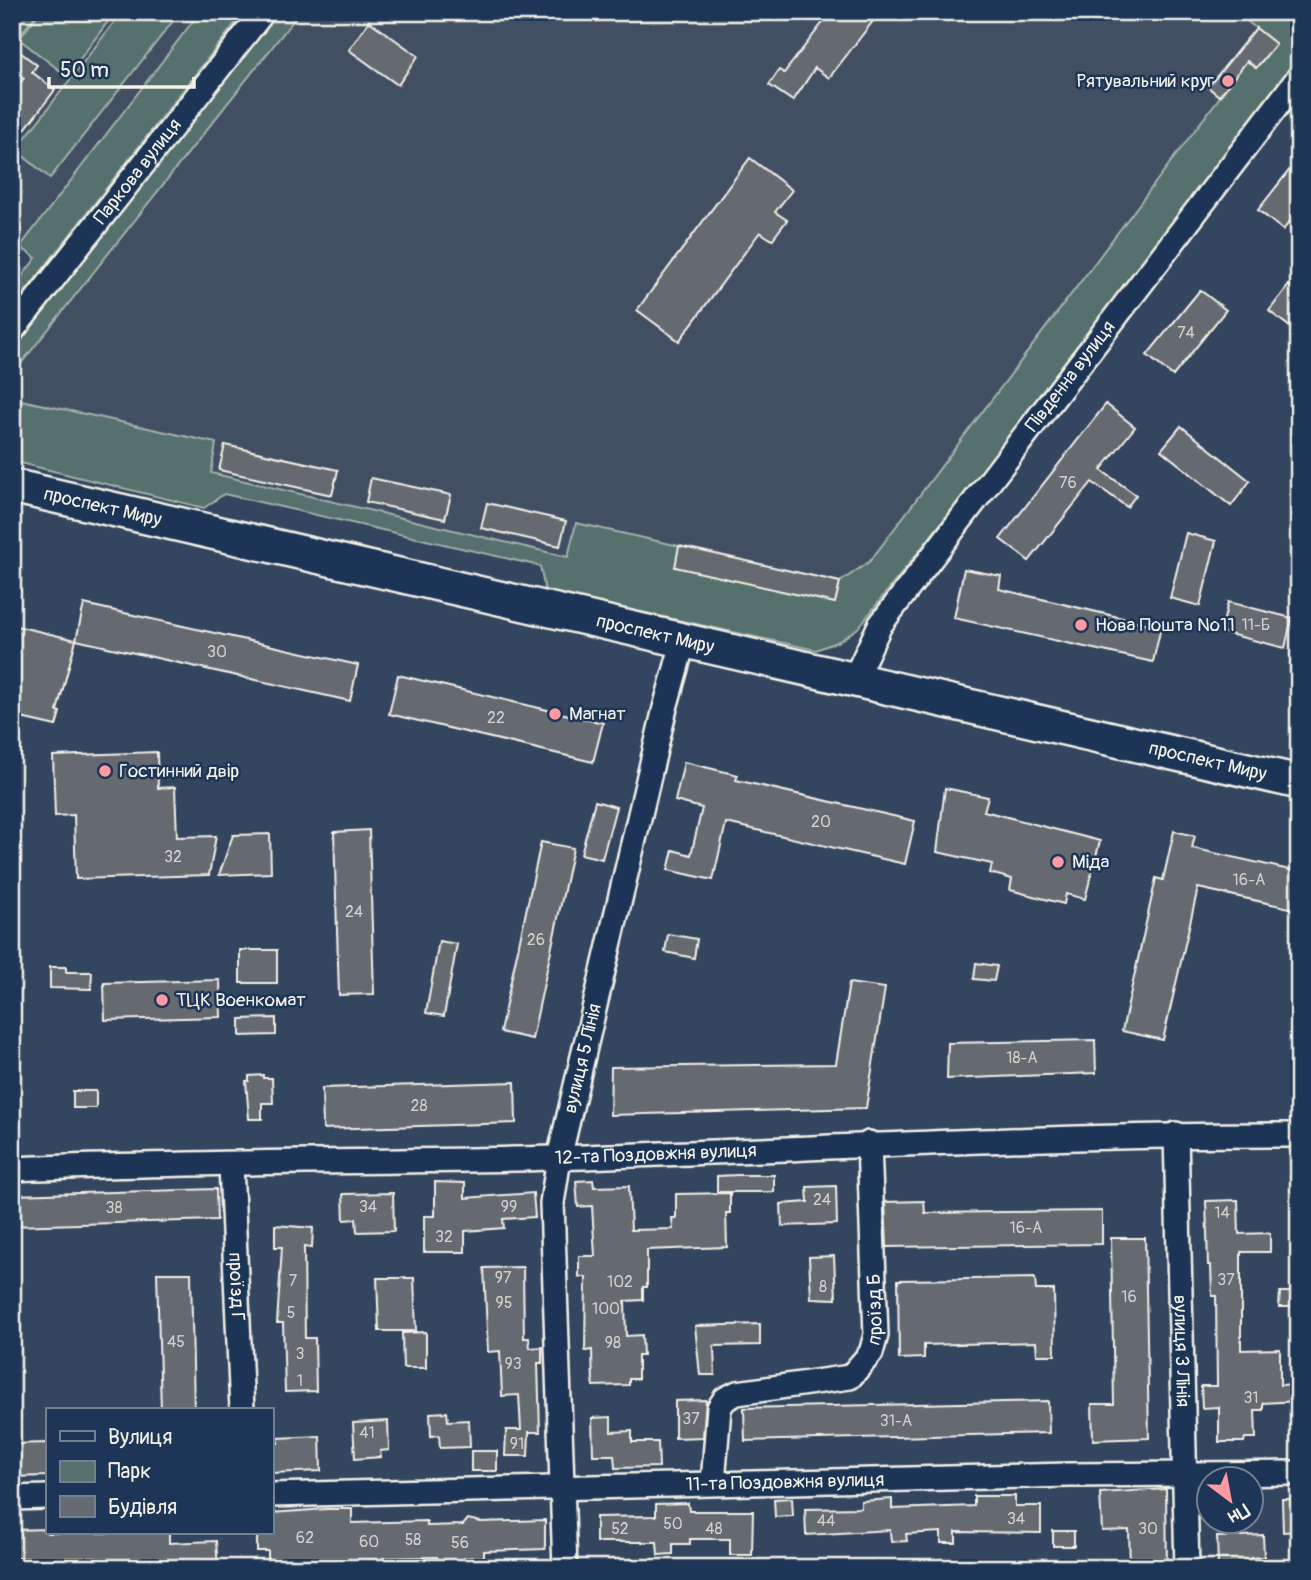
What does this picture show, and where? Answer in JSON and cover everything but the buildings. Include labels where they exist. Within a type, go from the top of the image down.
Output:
[{"type":"main road","name":"проспект Миру","points":[[12,486],[683,643],[1299,782]]},
{"type":"street","name":"Паркова вулиця","points":[[12,331],[263,12]]},
{"type":"street","name":"Південна вулиця","points":[[854,680],[880,625],[1299,77]]},
{"type":"street","name":"вулиця 5 Лінія","points":[[565,1568],[552,1203],[559,1158],[665,708],[683,643]]},
{"type":"street","name":"12-та Поздовжня вулиця","points":[[12,1169],[559,1158],[869,1143],[1175,1134],[1299,1135]]},
{"type":"street","name":"вулиця 3 Лінія","points":[[1175,1134],[1182,1475],[1187,1568]]},
{"type":"street","name":"проїзд Б","points":[[713,1483],[719,1408],[725,1399],[737,1392],[850,1377],[871,1353],[876,1335],[869,1143]]},
{"type":"street","name":"проїзд Г","points":[[231,1165],[242,1408]]},
{"type":"street","name":"11-та Поздовжня вулиця","points":[[273,1495],[713,1483],[1299,1473]]},
{"type":"street","points":[[12,1498],[46,1497]]},
{"type":"shaded area","points":[[12,12],[215,12],[12,265]]},
{"type":"shaded area","points":[[300,12],[1236,12],[1256,28],[1209,86],[1219,96],[870,562],[840,582],[577,523],[568,557],[210,473],[215,443],[12,398],[12,375]]},
{"type":"green space","points":[[12,12],[38,12],[14,43],[12,42]]},
{"type":"green space","points":[[40,12],[115,12],[67,76],[19,39]]},
{"type":"green space","points":[[122,12],[180,12],[50,178],[16,150]]},
{"type":"green space","points":[[200,12],[244,12],[12,309],[12,289],[36,258],[20,247]]},
{"type":"green space","points":[[274,12],[300,12],[12,375],[12,348]]},
{"type":"green space","points":[[1236,12],[1293,12],[1299,17],[1299,71],[858,628],[839,641],[816,650],[545,591],[540,566],[224,494],[204,508],[12,461],[12,398],[216,443],[211,473],[568,557],[576,523],[840,582],[870,561],[1247,61],[1256,68],[1275,44]]},
{"type":"place","name":"Рятувальний круг","points":[[1228,81]]},
{"type":"place","name":"Нова Пошта №11","points":[[1081,625]]},
{"type":"place","name":"Магнат","points":[[555,714]]},
{"type":"place","name":"Гостинний двір","points":[[105,771]]},
{"type":"place","name":"Міда","points":[[1058,862]]},
{"type":"place","name":"ТЦК Военкомат","points":[[162,1000]]}]
